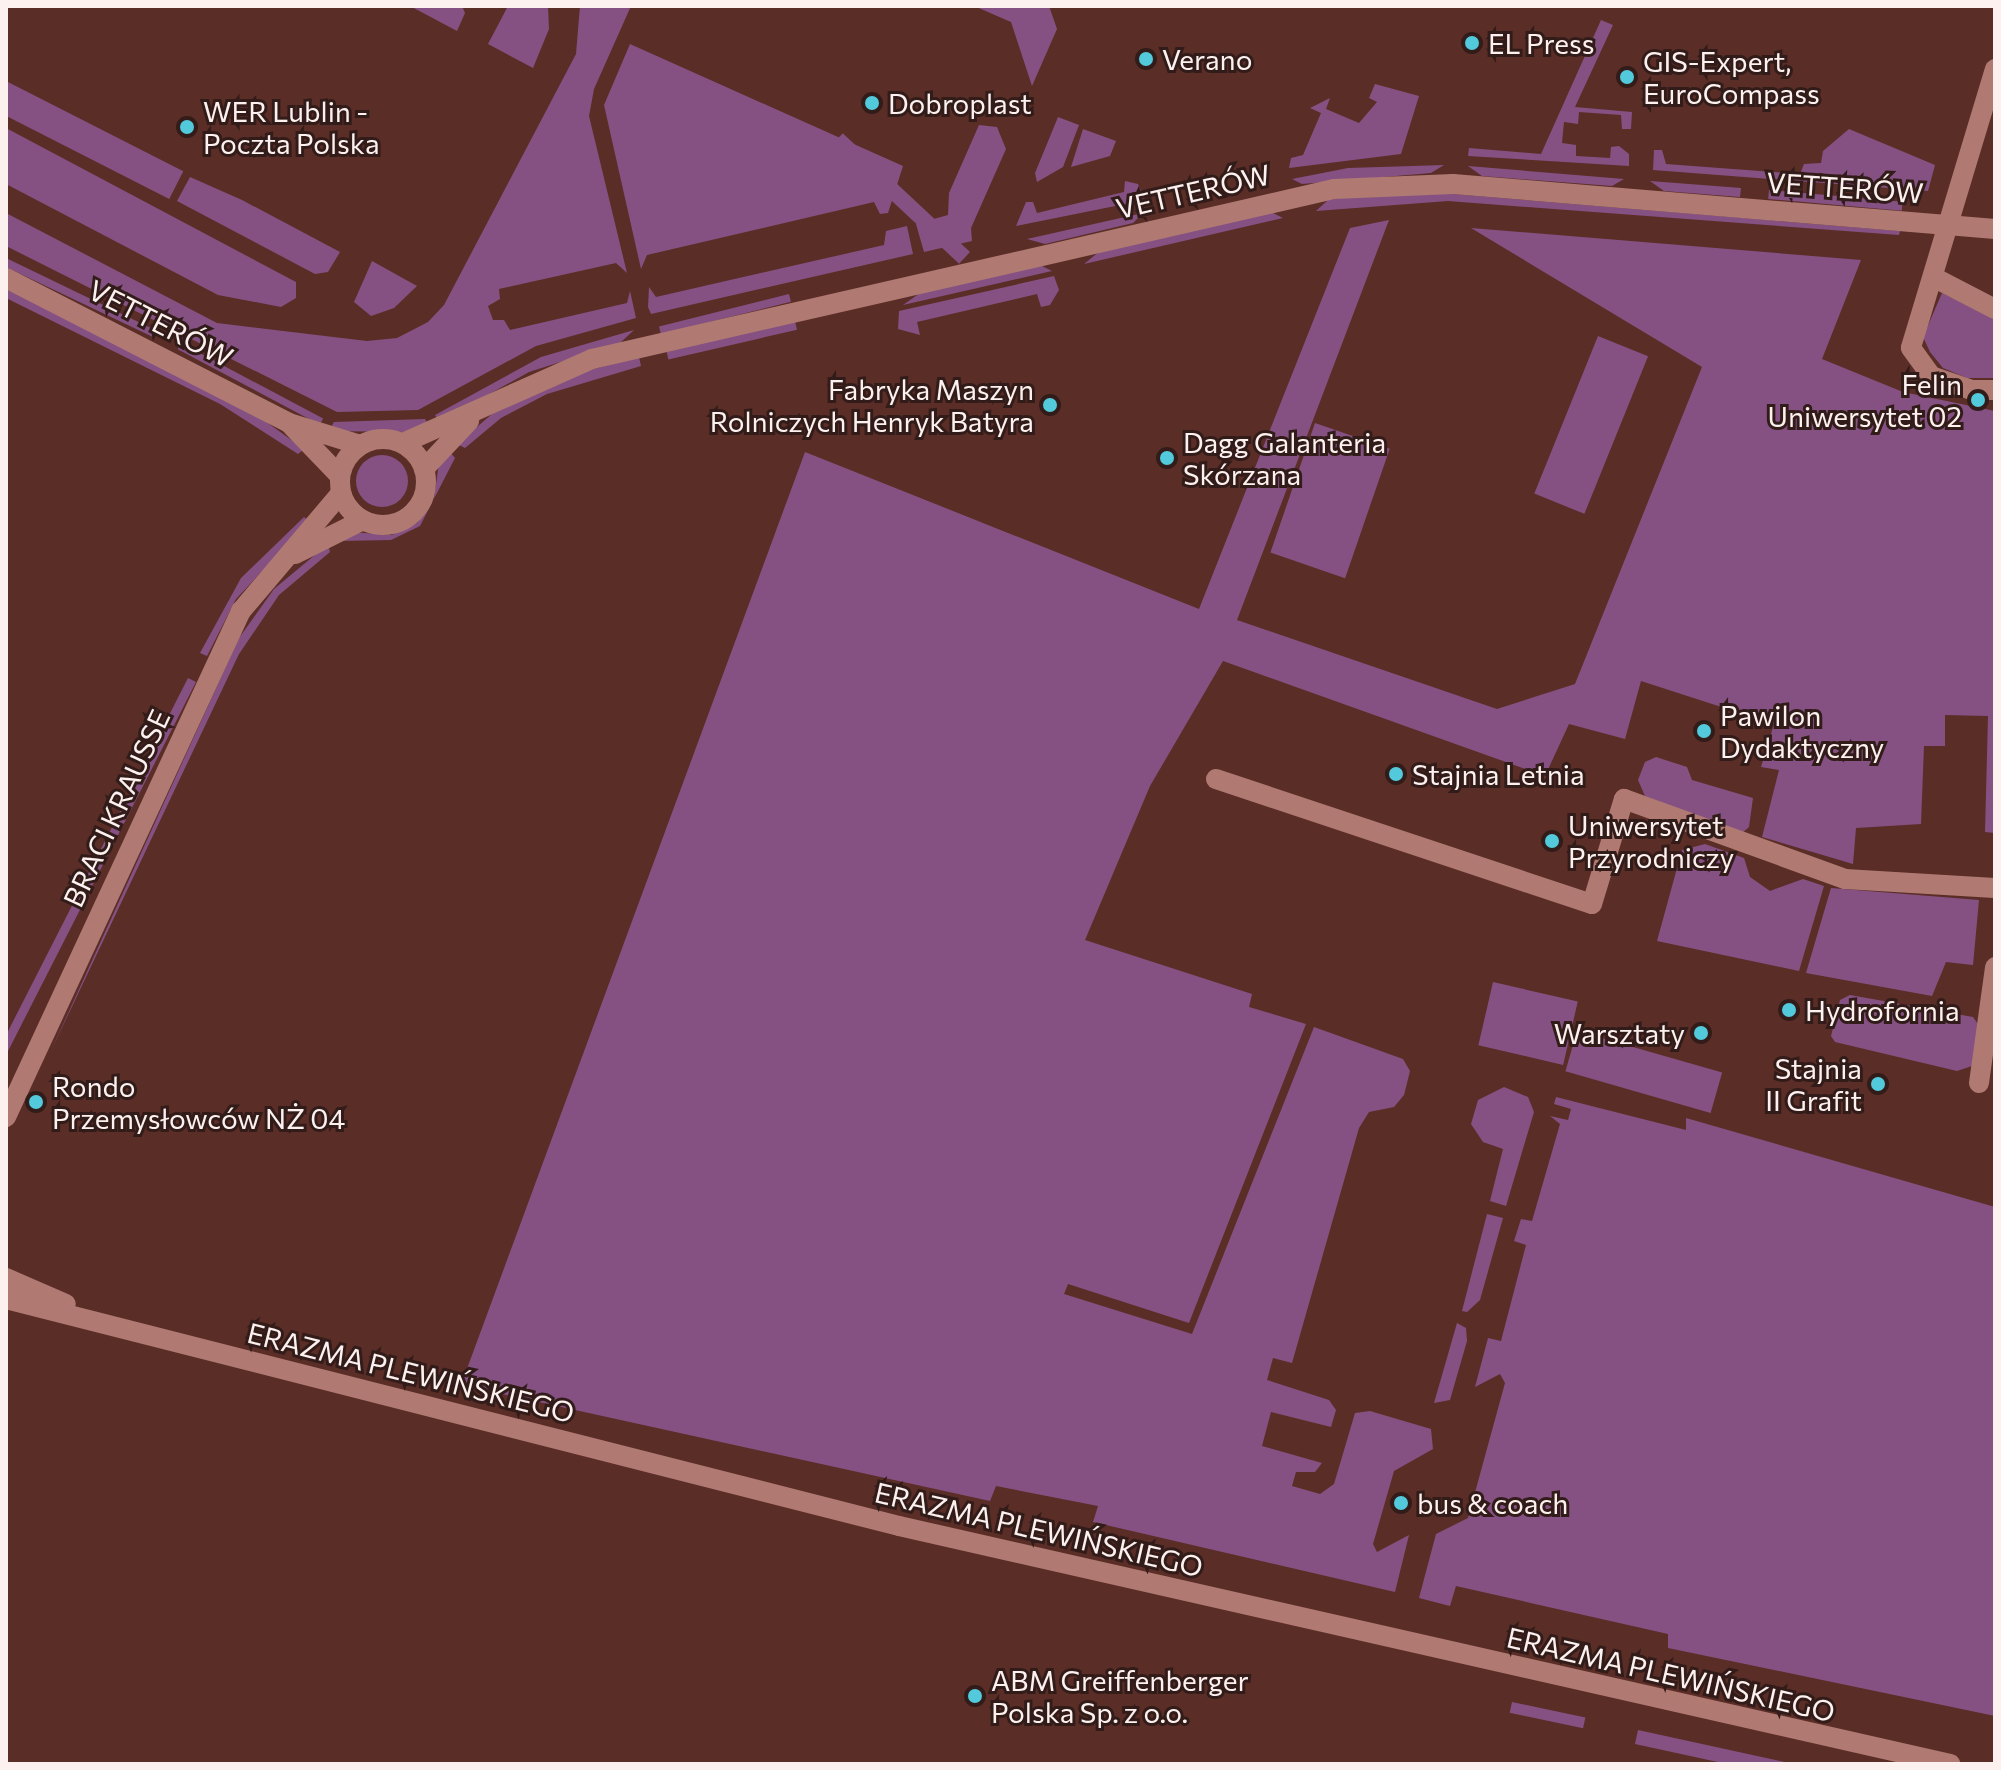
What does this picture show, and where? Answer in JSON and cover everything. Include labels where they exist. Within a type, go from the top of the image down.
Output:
[{"type":"street","points":[[1995,69],[1945,222],[1933,277],[1911,348],[1931,376],[1972,390],[1995,390]]},
{"type":"street","name":"VETTERÓW","points":[[403,443],[477,412],[540,377],[592,359],[1358,186],[1467,185],[1945,222],[1995,229]]},
{"type":"street","points":[[1933,277],[1995,309]]},
{"type":"street","name":"VETTERÓW","points":[[6,278],[289,423],[360,445]]},
{"type":"street","name":"VETTERÓW","points":[[424,469],[477,412]]},
{"type":"street","name":"VETTERÓW","points":[[289,423],[341,484]]},
{"type":"street","points":[[381,439],[403,443],[424,469],[424,494],[410,515],[387,524],[363,520],[341,484],[360,445],[381,439]]},
{"type":"street","name":"BRACI KRAUSSE","points":[[6,1117],[10,1101],[241,611],[289,558],[341,484]]},
{"type":"street","name":"BRACI KRAUSSE","points":[[289,558],[363,520]]},
{"type":"street","points":[[1216,779],[1592,904],[1624,799],[1845,879],[1995,888]]},
{"type":"street","points":[[1979,1083],[1994,979]]},
{"type":"street","name":"ERAZMA PLEWIŃSKIEGO","points":[[6,1278],[121,1327]]},
{"type":"street","name":"ERAZMA PLEWIŃSKIEGO","points":[[6,1299],[899,1526],[1950,1764]]},
{"type":"shaded area","points":[[410,6],[462,6],[465,13],[457,31]]},
{"type":"shaded area","points":[[508,6],[548,6],[549,29],[533,68],[488,44]]},
{"type":"shaded area","points":[[580,6],[631,6],[594,89],[589,116],[627,273],[616,263],[499,289],[500,299],[488,306],[493,320],[504,320],[510,330],[627,303],[630,291],[636,318],[536,346],[418,410],[337,412],[6,246],[6,213],[217,323],[367,341],[397,338],[428,322],[444,305],[576,54]]},
{"type":"shaded area","points":[[974,6],[1049,6],[1057,29],[1032,86],[1011,22]]},
{"type":"shaded area","points":[[1601,20],[1613,25],[1575,107],[1632,112],[1631,129],[1622,129],[1621,115],[1579,112],[1578,124],[1564,122],[1562,143],[1576,145],[1576,156],[1610,158],[1611,147],[1619,146],[1629,154],[1629,166],[1468,156],[1469,148],[1541,154]]},
{"type":"shaded area","points":[[630,44],[903,166],[888,213],[880,214],[874,202],[647,255],[641,269],[604,105]]},
{"type":"shaded area","points":[[6,81],[183,171],[169,199],[6,116]]},
{"type":"shaded area","points":[[1375,84],[1419,96],[1401,154],[1289,168],[1291,158],[1303,155],[1321,113],[1310,108],[1330,98],[1326,109],[1359,123],[1377,102],[1369,98]]},
{"type":"shaded area","points":[[1058,117],[1079,125],[1063,167],[1037,182],[1035,173]]},
{"type":"shaded area","points":[[979,125],[997,127],[1006,149],[971,228],[972,241],[924,252],[916,224],[948,215],[949,193]]},
{"type":"shaded area","points":[[6,128],[296,282],[296,298],[281,307],[218,295],[6,184]]},
{"type":"shaded area","points":[[1083,129],[1116,141],[1110,156],[1071,167]]},
{"type":"shaded area","points":[[1849,129],[1935,165],[1928,191],[1653,170],[1654,150],[1662,150],[1666,164],[1800,174],[1804,164],[1821,163],[1823,151]]},
{"type":"shaded area","points":[[843,133],[970,252],[959,264],[832,145]]},
{"type":"shaded area","points":[[1444,165],[1431,173],[1302,184],[1292,179],[1348,168]]},
{"type":"shaded area","points":[[1468,166],[1624,179],[1612,186],[1482,176]]},
{"type":"shaded area","points":[[190,177],[242,200],[340,252],[328,272],[315,274],[177,201]]},
{"type":"shaded area","points":[[1125,181],[1138,184],[1145,200],[1016,226],[1026,202],[1033,202],[1037,213],[1124,192]]},
{"type":"shaded area","points":[[1650,181],[1741,188],[1740,197],[1664,191]]},
{"type":"shaded area","points":[[1769,190],[1902,202],[1902,211],[1768,199]]},
{"type":"shaded area","points":[[1440,193],[1900,231],[1899,235],[1448,201],[1316,211],[1328,200],[1355,196]]},
{"type":"shaded area","points":[[1271,212],[1283,218],[1084,264],[1100,251]]},
{"type":"shaded area","points":[[1143,213],[1133,223],[1045,244],[1027,239]]},
{"type":"shaded area","points":[[1389,220],[1237,620],[1497,709],[1575,684],[1702,367],[1471,228],[1861,260],[1822,359],[1903,392],[1995,411],[1995,833],[1985,832],[1988,716],[1945,715],[1945,746],[1924,746],[1921,824],[1856,828],[1853,864],[1762,837],[1779,770],[1761,767],[1774,724],[1641,681],[1625,739],[1569,724],[1545,776],[1223,661],[1150,786],[1085,940],[1252,994],[1249,1007],[1306,1024],[1189,1323],[1068,1284],[1064,1294],[1192,1334],[1314,1027],[1403,1059],[1410,1071],[1404,1095],[1394,1107],[1369,1112],[1359,1128],[1292,1363],[1273,1358],[1267,1380],[1329,1400],[1336,1410],[1331,1427],[1271,1412],[1262,1446],[1322,1463],[1315,1472],[1296,1472],[1292,1486],[1320,1494],[1334,1484],[1355,1413],[1370,1411],[1431,1429],[1433,1449],[1394,1471],[1373,1544],[1377,1552],[1409,1535],[1395,1592],[1093,1522],[1098,1506],[996,1486],[990,1501],[461,1385],[805,452],[1199,609],[1350,228]]},
{"type":"shaded area","points":[[907,226],[913,254],[651,314],[648,307],[649,287],[656,297],[884,245],[886,231]]},
{"type":"shaded area","points":[[6,258],[157,331],[153,337],[6,267]]},
{"type":"shaded area","points":[[372,261],[417,286],[394,308],[371,316],[354,302]]},
{"type":"shaded area","points":[[1040,265],[1052,271],[903,305],[920,293]]},
{"type":"shaded area","points":[[1054,276],[1059,290],[1050,305],[1041,307],[1037,294],[917,322],[920,335],[898,329],[899,311]]},
{"type":"shaded area","points":[[6,289],[258,416],[304,449],[298,454],[220,404],[6,298]]},
{"type":"shaded area","points":[[1942,293],[1995,319],[1995,378],[1967,378],[1943,368],[1930,352],[1923,337]]},
{"type":"shaded area","points":[[789,294],[791,302],[661,334],[659,326]]},
{"type":"shaded area","points":[[795,321],[797,330],[668,359],[666,351]]},
{"type":"shaded area","points":[[634,330],[620,343],[529,372],[439,422],[435,415],[541,357]]},
{"type":"shaded area","points":[[1598,336],[1648,356],[1584,514],[1534,494]]},
{"type":"shaded area","points":[[181,343],[323,419],[320,425],[178,349]]},
{"type":"shaded area","points":[[639,357],[641,366],[547,394],[501,418],[465,448],[457,444],[492,414],[582,372]]},
{"type":"shaded area","points":[[425,419],[430,427],[406,432],[329,431],[334,422]]},
{"type":"shaded area","points":[[1315,423],[1390,449],[1345,578],[1270,553]]},
{"type":"shaded area","points":[[449,451],[455,458],[434,499],[439,463]]},
{"type":"shaded area","points":[[382,455],[401,462],[408,481],[401,500],[382,507],[363,500],[356,481],[363,462]]},
{"type":"shaded area","points":[[434,500],[420,526],[391,540],[340,541],[351,532],[392,535],[417,523]]},
{"type":"shaded area","points":[[304,517],[309,521],[236,599],[207,656],[200,653],[241,578]]},
{"type":"shaded area","points":[[328,544],[330,552],[279,595],[239,654],[50,1053],[239,638],[274,589]]},
{"type":"shaded area","points":[[188,678],[196,682],[8,1051],[6,1035]]},
{"type":"shaded area","points":[[1656,757],[1687,767],[1692,780],[1753,798],[1749,827],[1741,834],[1645,796],[1638,780],[1645,762]]},
{"type":"shaded area","points":[[1705,844],[1744,858],[1750,877],[1770,891],[1803,879],[1824,886],[1799,971],[1657,941],[1682,850]]},
{"type":"shaded area","points":[[1831,888],[1979,900],[1973,965],[1946,962],[1932,996],[1806,973]]},
{"type":"shaded area","points":[[1493,982],[1578,1002],[1563,1065],[1478,1045]]},
{"type":"shaded area","points":[[1850,995],[1973,1017],[1980,1027],[1972,1066],[1957,1071],[1835,1042],[1831,1036],[1840,1000]]},
{"type":"shaded area","points":[[1577,1031],[1722,1073],[1711,1113],[1565,1071]]},
{"type":"shaded area","points":[[1504,1087],[1528,1097],[1534,1112],[1506,1206],[1490,1201],[1503,1149],[1483,1142],[1471,1124],[1478,1100]]},
{"type":"shaded area","points":[[1556,1097],[1686,1130],[1686,1118],[1995,1207],[1995,1716],[1668,1648],[1668,1634],[1456,1586],[1450,1606],[1419,1598],[1436,1534],[1468,1518],[1505,1383],[1500,1374],[1475,1387],[1488,1338],[1501,1341],[1526,1245],[1514,1241],[1521,1219],[1532,1221],[1560,1124],[1550,1116],[1568,1120],[1571,1109],[1554,1104]]},
{"type":"shaded area","points":[[1487,1214],[1503,1218],[1480,1300],[1467,1312],[1462,1311]]},
{"type":"shaded area","points":[[1457,1323],[1466,1328],[1467,1341],[1450,1400],[1434,1403]]},
{"type":"shaded area","points":[[1512,1702],[1585,1718],[1583,1728],[1510,1713]]},
{"type":"shaded area","points":[[1638,1730],[1794,1764],[1727,1764],[1635,1744]]},
{"type":"place","name":"EL Press","points":[[1472,43]]},
{"type":"place","name":"Verano","points":[[1146,59]]},
{"type":"place","name":"GIS-Expert, EuroCompass","points":[[1627,77]]},
{"type":"place","name":"Dobroplast","points":[[872,103]]},
{"type":"place","name":"WER Lublin - Poczta Polska","points":[[187,127]]},
{"type":"place","name":"Felin Uniwersytet 02","points":[[1978,400]]},
{"type":"place","name":"Fabryka Maszyn Rolniczych Henryk Batyra","points":[[1050,405]]},
{"type":"place","name":"Dagg Galanteria Skórzana","points":[[1167,458]]},
{"type":"place","name":"Pawilon Dydaktyczny","points":[[1704,731]]},
{"type":"place","name":"Stajnia Letnia","points":[[1396,774]]},
{"type":"place","name":"Uniwersytet Przyrodniczy","points":[[1552,841]]},
{"type":"place","name":"Hydrofornia","points":[[1789,1010]]},
{"type":"place","name":"Warsztaty","points":[[1701,1033]]},
{"type":"place","name":"Stajnia II Grafit","points":[[1878,1084]]},
{"type":"place","name":"Rondo Przemysłowców NŻ 04","points":[[36,1102]]},
{"type":"place","name":"bus & coach","points":[[1401,1503]]},
{"type":"place","name":"ABM Greiffenberger Polska Sp. z o.o.","points":[[975,1696]]}]
